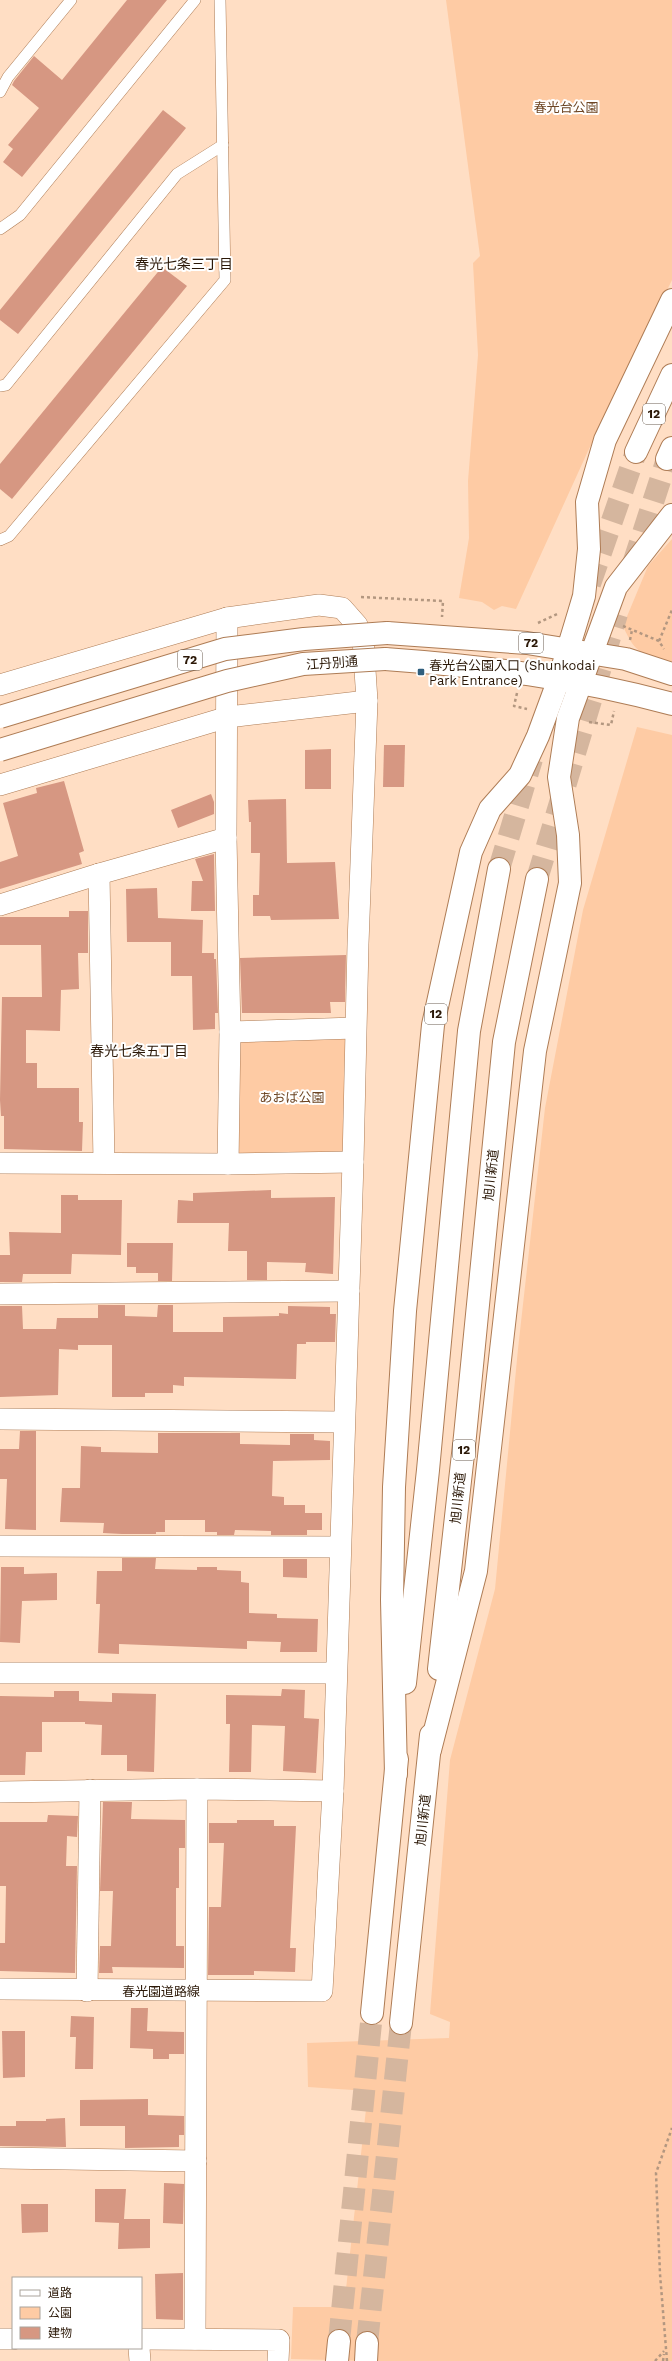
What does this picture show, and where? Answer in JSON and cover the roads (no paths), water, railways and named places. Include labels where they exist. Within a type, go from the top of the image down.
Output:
[{"type":"main road","name":"12","points":[[396,1774],[392,1600],[394,1487],[405,1311],[433,1025],[471,852],[490,809],[520,774],[538,736],[559,679],[584,596],[589,549],[587,502],[605,440],[672,300]]},
{"type":"main road","name":"12","points":[[636,452],[672,375]]},
{"type":"main road","name":"12","points":[[430,1750],[476,1571],[535,1051],[570,883],[568,835],[559,777],[568,718],[616,587],[672,516]]},
{"type":"main road","name":"江丹別通","points":[[0,717],[225,649],[304,638],[387,633],[527,643],[626,659],[672,674]]},
{"type":"main road","name":"江丹別通","points":[[0,750],[227,680],[304,664],[385,659],[454,664],[521,672],[581,682],[672,704]]},
{"type":"main road","name":"12","points":[[372,2013],[428,1470],[469,1031],[500,869]]},
{"type":"main road","name":"旭川新道","points":[[402,2023],[430,1750],[465,1436],[504,1042],[537,879]]},
{"type":"street","points":[[0,685],[227,618],[319,605],[342,608],[357,625],[363,639],[367,701],[333,1791],[197,1789],[0,1792]]},
{"type":"street","points":[[227,618],[228,717],[226,838],[230,1032],[228,1164]]},
{"type":"street","points":[[0,785],[228,717],[367,701]]},
{"type":"street","points":[[0,905],[99,874],[226,838]]},
{"type":"street","points":[[99,874],[104,1163]]},
{"type":"street","points":[[230,1032],[356,1028]]},
{"type":"street","points":[[0,1163],[228,1164],[353,1162]]},
{"type":"street","points":[[0,1294],[349,1290]]},
{"type":"street","points":[[0,1419],[344,1422]]},
{"type":"street","points":[[0,1546],[340,1547]]},
{"type":"street","points":[[0,1673],[336,1673]]},
{"type":"street","points":[[195,2339],[198,1991],[197,1789]]},
{"type":"street","points":[[87,1991],[90,1790]]},
{"type":"street","name":"春光園道路線","points":[[0,1989],[87,1991],[322,1991],[333,1791]]},
{"type":"street","points":[[0,2158],[196,2161]]},
{"type":"street","points":[[0,2339],[12,2339]]},
{"type":"street","points":[[142,2339],[279,2340],[278,2361]]},
{"type":"street","points":[[139,2349],[140,2361]]},
{"type":"lane","points":[[0,92],[8,77],[71,0]]},
{"type":"lane","points":[[0,229],[20,215],[195,0]]},
{"type":"lane","points":[[0,540],[8,536],[225,280],[224,145],[220,0]]},
{"type":"lane","points":[[0,386],[6,385],[177,174],[224,145]]},
{"type":"tunnel","points":[[590,584],[636,452]]},
{"type":"tunnel","points":[[633,564],[667,459]]},
{"type":"tunnel","points":[[537,879],[617,614]]},
{"type":"tunnel","points":[[499,869],[532,759]]},
{"type":"tunnel","points":[[339,2341],[372,2013]]},
{"type":"tunnel","points":[[367,2343],[401,2023]]},
{"type":"place","name":"春光台公園入口 (Shunkodai Park Entrance)","points":[[421,672]]},
{"type":"district","name":"春光七条三丁目","points":[[184,264]]},
{"type":"district","name":"春光七条五丁目","points":[[139,1051]]},
{"type":"park label","name":"春光台公園","points":[[566,107]]},
{"type":"park label","name":"あおば公園","points":[[292,1097]]}]
